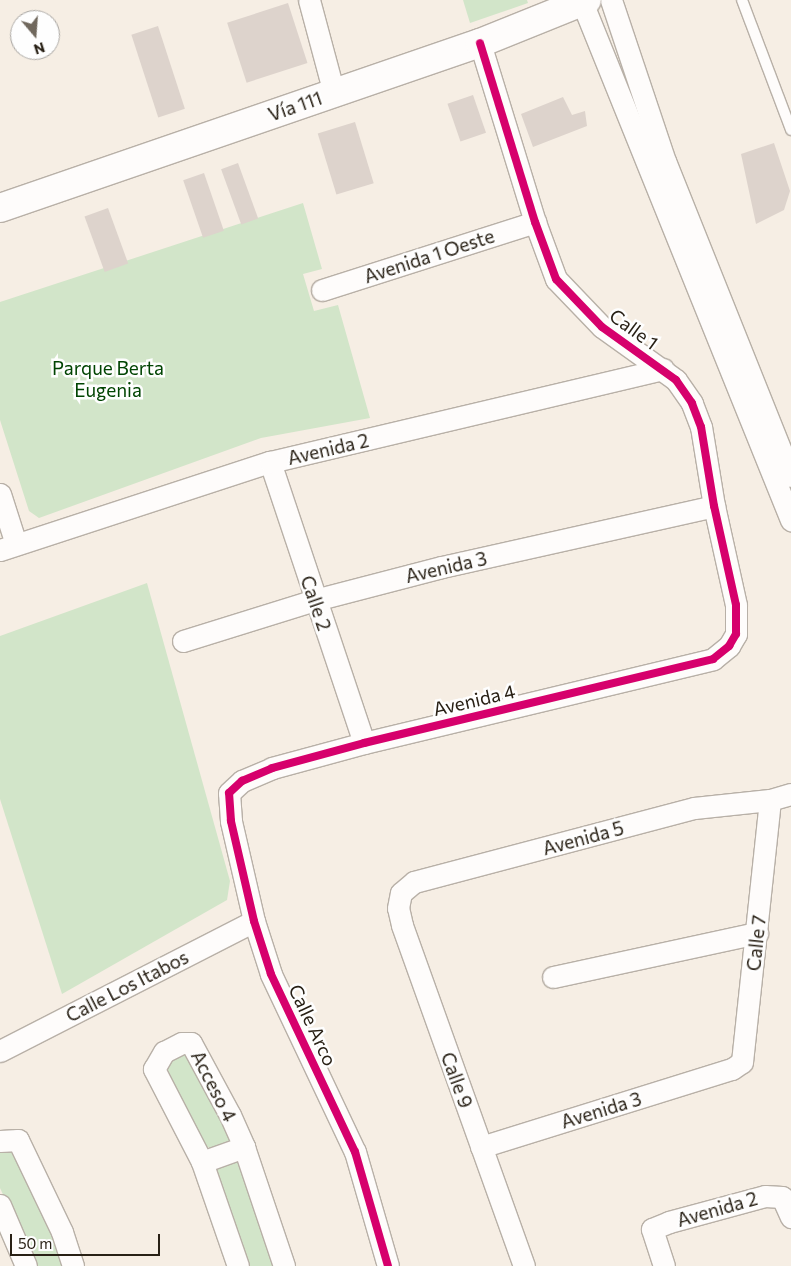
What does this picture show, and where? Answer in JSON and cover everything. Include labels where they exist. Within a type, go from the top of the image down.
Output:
[{"type":"main road","name":"Vía 111","points":[[0,208],[480,43],[585,1]]},
{"type":"street","points":[[309,0],[334,93]]},
{"type":"street","points":[[611,0],[657,164]]},
{"type":"street","points":[[585,1],[602,58],[657,164],[735,360],[791,520]]},
{"type":"street","name":"Calle 1","points":[[480,43],[535,222],[556,279],[602,327],[628,348],[663,369],[684,389],[692,402],[701,427],[714,506],[736,605],[736,634],[729,646]]},
{"type":"street","name":"Avenida 1 Oeste","points":[[322,290],[535,222]]},
{"type":"street","points":[[735,360],[791,476]]},
{"type":"street","name":"Avenida 2","points":[[8,547],[270,462],[663,369]]},
{"type":"street","name":"Calle 2","points":[[270,462],[364,743]]},
{"type":"street","points":[[0,494],[8,547]]},
{"type":"street","name":"Avenida 3","points":[[183,641],[315,600],[442,567],[714,506]]},
{"type":"street","name":"Avenida 4","points":[[229,793],[242,781],[272,768],[364,743],[688,666],[713,659],[729,646]]},
{"type":"street","name":"Calle Arco","points":[[229,793],[231,822],[254,921],[271,974],[355,1152],[388,1266]]},
{"type":"street","name":"Avenida 5","points":[[401,893],[414,882],[694,808],[781,802],[791,794]]},
{"type":"street","name":"Calle 7","points":[[721,1072],[742,1062],[757,933],[781,802]]},
{"type":"street","name":"Calle 9","points":[[401,893],[398,908],[402,925],[524,1266]]},
{"type":"street","name":"Calle Los Itabos","points":[[0,1051],[254,921]]},
{"type":"street","points":[[553,977],[757,933]]},
{"type":"street","name":"Acceso 4","points":[[238,1266],[202,1162],[154,1069],[164,1052],[182,1043],[191,1043],[244,1147],[284,1266]]},
{"type":"street","name":"Avenida 3","points":[[481,1147],[721,1072]]},
{"type":"street","points":[[0,1141],[18,1140],[62,1232],[73,1266]]},
{"type":"street","points":[[202,1162],[244,1147]]},
{"type":"street","name":"Avenida 2","points":[[664,1266],[652,1229],[765,1196],[782,1197],[791,1217]]},
{"type":"street","points":[[0,1205],[26,1266]]},
{"type":"lane","points":[[742,0],[791,130]]},
{"type":"green space","points":[[463,0],[527,0],[528,3],[470,23]]},
{"type":"green space","name":"Parque Berta Eugenia","points":[[303,203],[322,269],[303,274],[314,311],[338,305],[370,418],[261,438],[39,518],[29,511],[0,420],[0,302]]},
{"type":"green space","points":[[147,583],[230,881],[227,900],[62,994],[0,799],[0,636]]},
{"type":"green space","points":[[183,1048],[232,1140],[227,1144],[211,1149],[205,1145],[164,1066]]},
{"type":"green space","points":[[16,1147],[68,1266],[36,1266],[0,1188],[0,1148]]},
{"type":"green space","points":[[237,1157],[278,1266],[246,1266],[215,1169],[222,1162]]},
{"type":"building","points":[[288,3],[307,63],[247,83],[227,23]]},
{"type":"building","points":[[158,26],[185,109],[158,117],[131,35]]},
{"type":"building","points":[[473,95],[486,133],[460,142],[447,104]]},
{"type":"building","points":[[563,97],[572,115],[585,111],[587,126],[533,147],[521,114]]},
{"type":"building","points":[[355,122],[374,183],[336,195],[318,133]]},
{"type":"building","points":[[774,143],[790,191],[784,210],[756,224],[741,154]]},
{"type":"building","points":[[238,163],[258,218],[241,225],[221,169]]},
{"type":"building","points":[[204,173],[224,231],[203,238],[183,180]]},
{"type":"building","points":[[108,208],[128,263],[105,272],[85,217]]},
{"type":"cycle path","points":[[388,1266],[355,1152],[271,974],[254,921],[231,821],[229,793],[242,781],[272,768],[364,743],[713,659],[729,646],[736,634],[736,605],[714,506],[701,427],[692,403],[676,380],[602,327],[556,279],[535,222],[480,43]]}]
